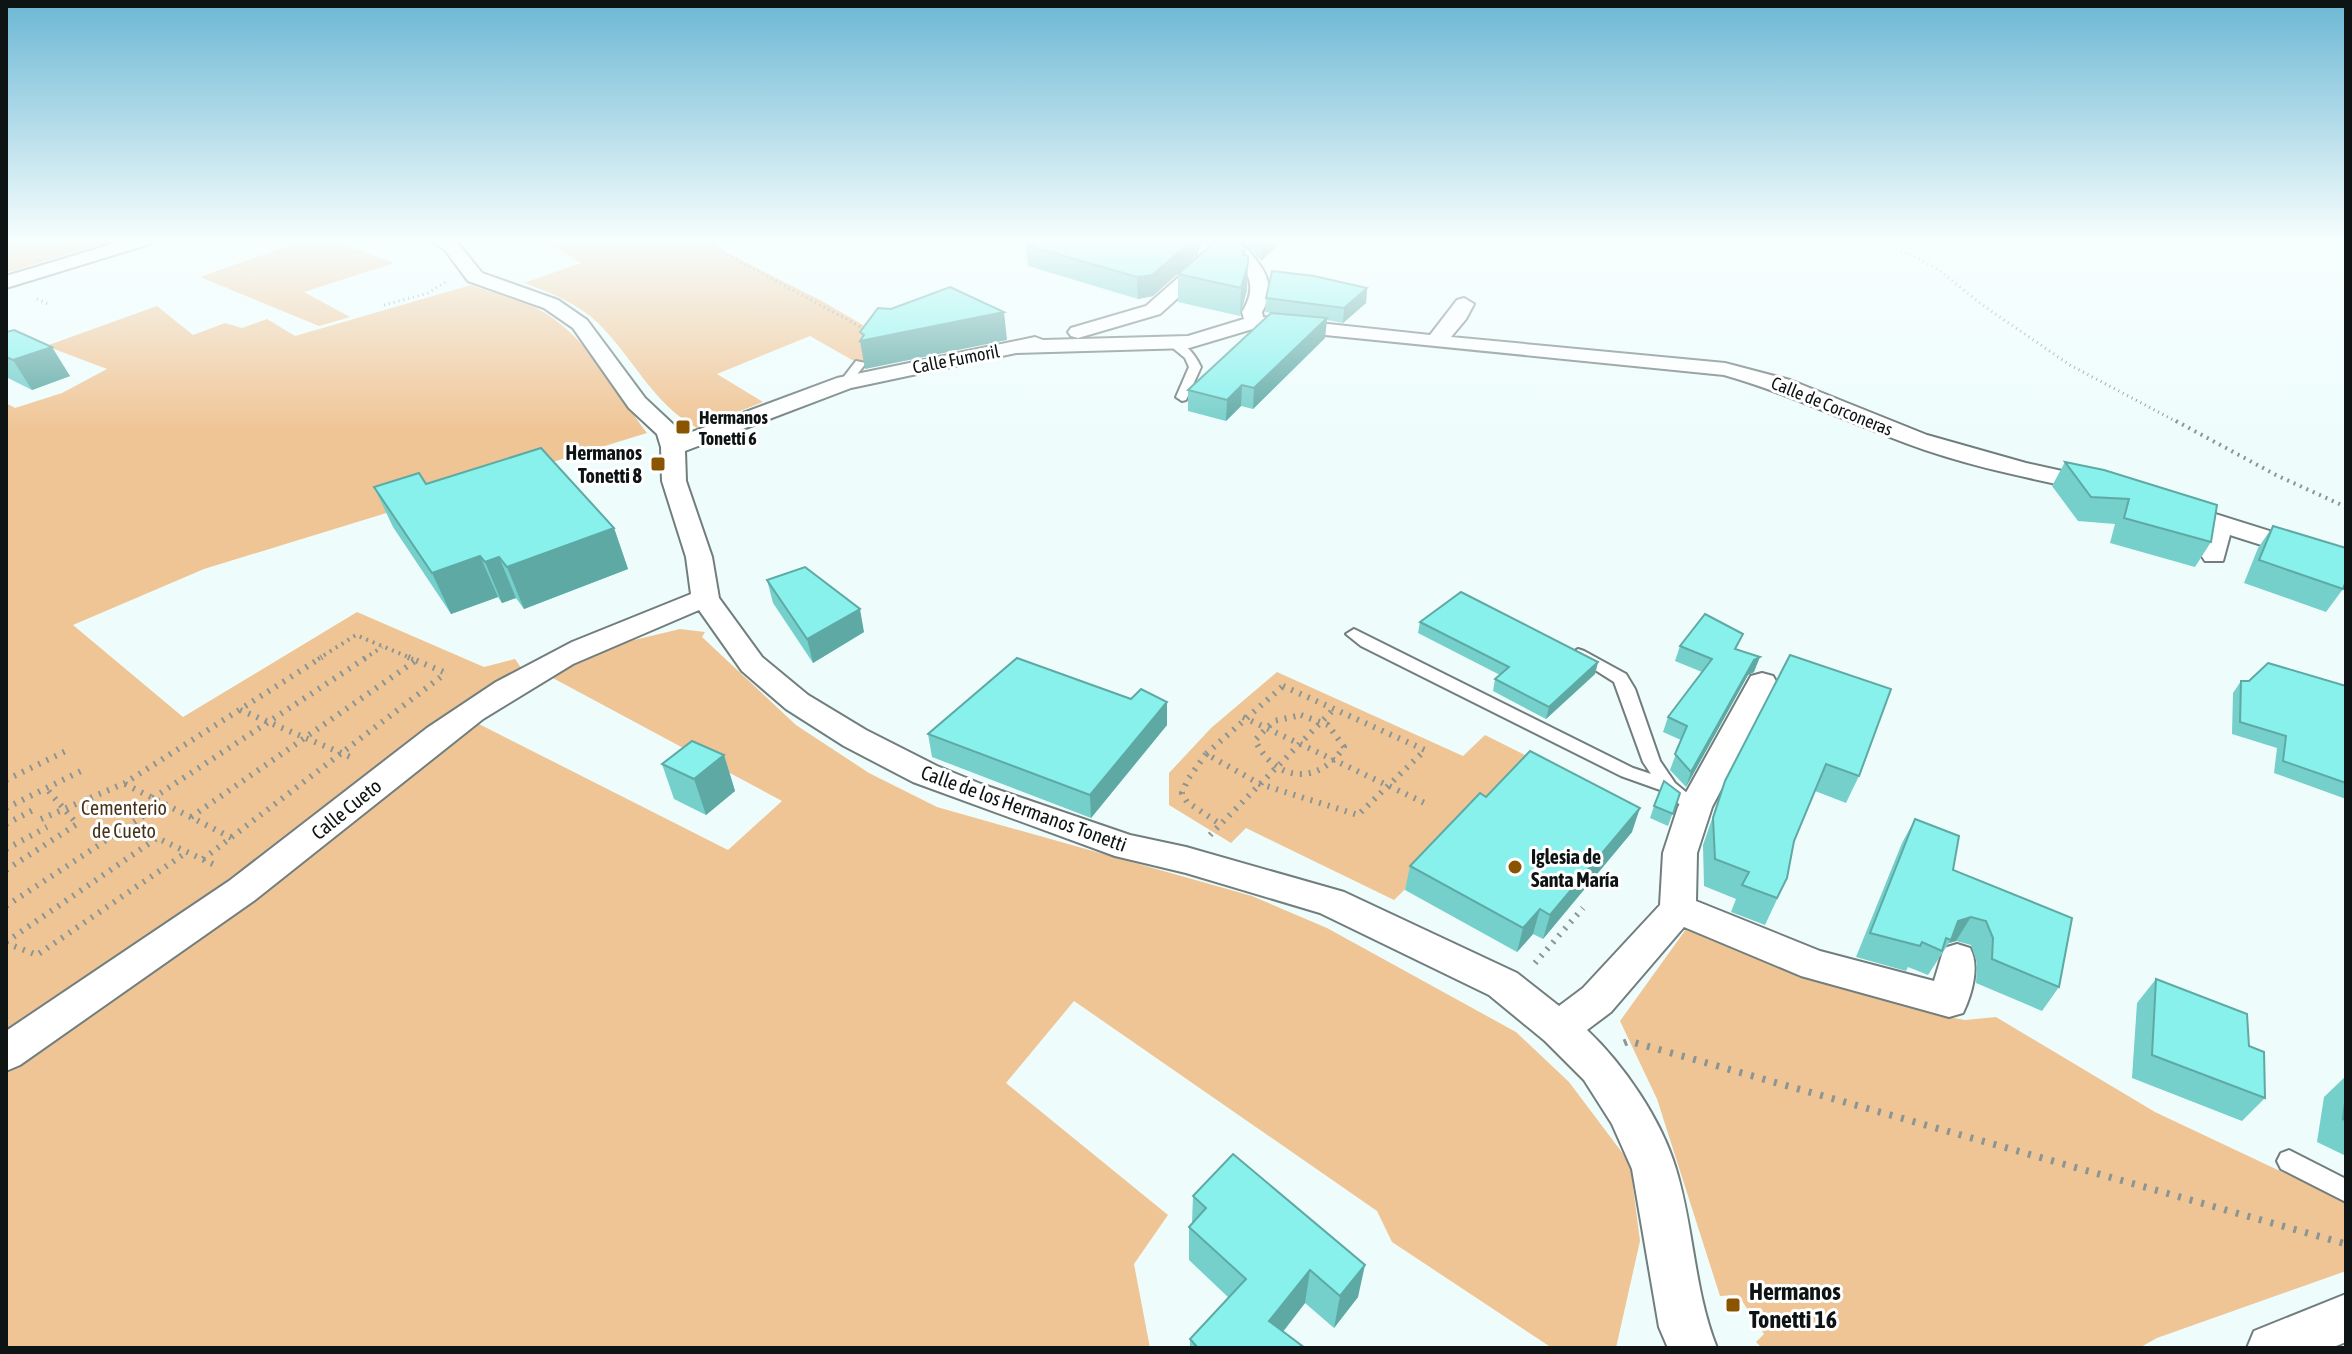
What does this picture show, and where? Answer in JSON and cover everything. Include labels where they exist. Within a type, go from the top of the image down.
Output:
[{"type":"street","points":[[549,303],[580,324],[637,403],[668,432],[673,447]]},
{"type":"street","name":"Calle Fumoril","points":[[673,447],[845,383],[1016,347],[1153,310],[1161,303]]},
{"type":"street","points":[[1255,322],[1252,312],[1258,303]]},
{"type":"street","points":[[1435,342],[1459,315],[1464,304]]},
{"type":"street","name":"Calle de Corconeras","points":[[1016,347],[1189,342],[1255,322],[1725,369],[1794,389],[1919,440],[2124,494]]},
{"type":"street","name":"Calle de los Hermanos Tonetti","points":[[673,447],[674,481],[699,557],[705,598],[752,664],[797,702],[855,738],[925,774],[969,792],[1127,847],[1186,860],[1331,902],[1503,984],[1572,1042],[1598,1067],[1627,1111],[1654,1168],[1683,1327],[1693,1348]]},
{"type":"street","points":[[2148,501],[2346,564]]},
{"type":"street","points":[[2214,555],[2219,522]]},
{"type":"street","name":"Calle Cueto","points":[[6,1053],[274,867],[415,753],[476,710],[541,668],[599,640],[705,598]]},
{"type":"street","points":[[1572,1042],[1597,1000],[1678,909],[1680,853],[1695,807],[1762,683]]},
{"type":"street","points":[[1678,909],[1814,965],[1949,1001],[1957,959]]},
{"type":"street","points":[[2271,1348],[2346,1318]]},
{"type":"lane","points":[[1172,342],[1190,356],[1195,367],[1182,397]]},
{"type":"lane","points":[[845,383],[860,363]]},
{"type":"lane","points":[[1354,634],[1366,643],[1627,772],[1669,787],[1695,807]]},
{"type":"lane","points":[[1568,650],[1620,678],[1627,689],[1652,762],[1669,787]]},
{"type":"lane","points":[[2289,1161],[2346,1191]]},
{"type":"path","points":[[384,305],[391,303]]},
{"type":"path","points":[[817,303],[859,326],[871,344],[860,363]]},
{"type":"path","points":[[1983,303],[2049,353],[2276,475],[2346,507]]},
{"type":"path","points":[[41,819],[125,783],[356,635],[446,673],[203,859]]},
{"type":"path","points":[[153,798],[382,647]]},
{"type":"path","points":[[191,817],[415,660]]},
{"type":"path","points":[[1206,754],[1260,784],[1358,815],[1425,750],[1283,686],[1243,717],[1206,754],[1185,784],[1182,793],[1187,802],[1220,824]]},
{"type":"path","points":[[1186,860],[1335,708]]},
{"type":"path","points":[[240,710],[362,761]]},
{"type":"path","points":[[1301,715],[1323,720],[1338,732],[1344,747],[1337,762],[1320,772],[1297,775],[1275,769],[1260,756],[1255,740],[1263,726],[1280,717],[1301,715]]},
{"type":"path","points":[[1243,717],[1429,805]]},
{"type":"path","points":[[6,780],[70,749]]},
{"type":"path","points":[[6,808],[81,771]]},
{"type":"path","points":[[125,783],[232,838]]},
{"type":"path","points":[[6,870],[77,824],[46,788]]},
{"type":"path","points":[[6,906],[163,803]]},
{"type":"path","points":[[6,824],[33,810]]},
{"type":"path","points":[[6,849],[47,827]]},
{"type":"path","points":[[6,943],[157,838],[223,869],[210,877]]},
{"type":"path","points":[[6,943],[37,955],[187,852]]},
{"type":"path","points":[[1511,991],[1583,908]]},
{"type":"path","points":[[1572,1042],[1629,1041],[2346,1244]]},
{"type":"green space","points":[[264,303],[325,303],[350,317],[319,326]]},
{"type":"green space","name":"Cementerio de Cueto","points":[[408,303],[525,303],[570,332],[598,364],[647,433],[204,569],[73,625],[183,717],[357,612],[484,667],[515,659],[522,669],[471,697],[297,834],[6,1046],[6,403],[15,408],[62,393],[107,369],[46,346],[157,306],[193,335],[225,323],[242,328],[267,319],[295,336]]},
{"type":"green space","points":[[571,303],[826,303],[875,332],[866,361],[854,361],[810,336],[717,374],[763,402],[697,428],[668,407],[599,324]]},
{"type":"green space","points":[[680,629],[705,632],[702,637],[796,725],[869,773],[937,807],[1252,896],[1327,928],[1516,1032],[1569,1082],[1630,1163],[1640,1241],[1616,1348],[1552,1348],[1392,1242],[1377,1211],[1074,1001],[1006,1083],[1168,1215],[1134,1264],[1150,1348],[6,1348],[6,1068],[475,722],[728,850],[782,801],[549,676],[630,641]]},
{"type":"green space","points":[[1277,672],[1463,756],[1485,735],[1537,761],[1394,900],[1246,828],[1231,843],[1169,805],[1169,773],[1211,728]]},
{"type":"green space","points":[[1689,925],[1813,976],[1938,1015],[1965,1020],[1996,1017],[2155,1112],[2346,1202],[2346,1271],[2157,1338],[2139,1348],[1762,1348],[1756,1342],[1764,1334],[1738,1295],[1720,1296],[1657,1099],[1620,1021]]},
{"type":"building","points":[[907,303],[985,303],[1004,312],[860,341],[864,335],[860,332],[878,308],[891,309]]},
{"type":"building","points":[[1306,303],[1350,303],[1344,308]]},
{"type":"building","points":[[1271,313],[1327,318],[1254,388],[1242,385],[1227,400],[1188,390]]},
{"type":"building","points":[[14,330],[52,347],[13,360],[6,357],[6,332]]},
{"type":"building","points":[[541,448],[614,528],[507,567],[499,557],[485,562],[480,556],[432,573],[374,487],[419,473],[426,484]]},
{"type":"building","points":[[2065,462],[2104,470],[2217,505],[2211,542],[2124,518],[2129,499],[2091,497]]},
{"type":"building","points":[[2273,526],[2346,548],[2346,581],[2343,589],[2259,560]]},
{"type":"building","points":[[805,567],[860,609],[807,639],[767,580]]},
{"type":"building","points":[[1461,592],[1598,662],[1549,707],[1495,679],[1509,667],[1420,622]]},
{"type":"building","points":[[1705,614],[1743,634],[1735,649],[1760,657],[1754,660],[1691,772],[1675,754],[1687,726],[1668,717],[1712,659],[1680,646]]},
{"type":"building","points":[[1790,655],[1891,689],[1859,776],[1826,764],[1794,841],[1787,878],[1777,898],[1742,885],[1749,872],[1715,859],[1713,818],[1725,781]]},
{"type":"building","points":[[1017,658],[1131,699],[1141,689],[1167,702],[1090,795],[928,734]]},
{"type":"building","points":[[2268,663],[2346,686],[2346,783],[2283,761],[2286,736],[2240,722],[2241,681],[2249,681]]},
{"type":"building","points":[[692,741],[724,755],[694,779],[662,764]]},
{"type":"building","name":"Iglesia de Santa María","points":[[1530,751],[1640,808],[1550,915],[1540,909],[1523,928],[1410,866],[1480,793],[1486,797]]},
{"type":"building","points":[[1664,781],[1680,793],[1673,814],[1654,806]]},
{"type":"building","points":[[1915,819],[1959,836],[1953,870],[2072,918],[2059,987],[1992,959],[1993,938],[1986,921],[1971,917],[1958,921],[1951,940],[1946,938],[1942,951],[1922,942],[1920,946],[1870,933]]},
{"type":"building","points":[[2156,979],[2247,1014],[2249,1046],[2264,1052],[2265,1098],[2152,1055]]},
{"type":"building","points":[[2346,1094],[2346,1121],[2343,1119]]},
{"type":"building","points":[[1233,1154],[1365,1265],[1340,1296],[1310,1270],[1269,1321],[1305,1348],[1198,1348],[1190,1339],[1246,1279],[1189,1227],[1206,1208],[1193,1196]]},
{"type":"place","name":"Hermanos Tonetti 6","points":[[683,427]]},
{"type":"place","name":"Hermanos Tonetti 8","points":[[658,464]]},
{"type":"place","name":"Iglesia de Santa María","points":[[1515,867]]},
{"type":"place","name":"Hermanos Tonetti 16","points":[[1733,1305]]}]
